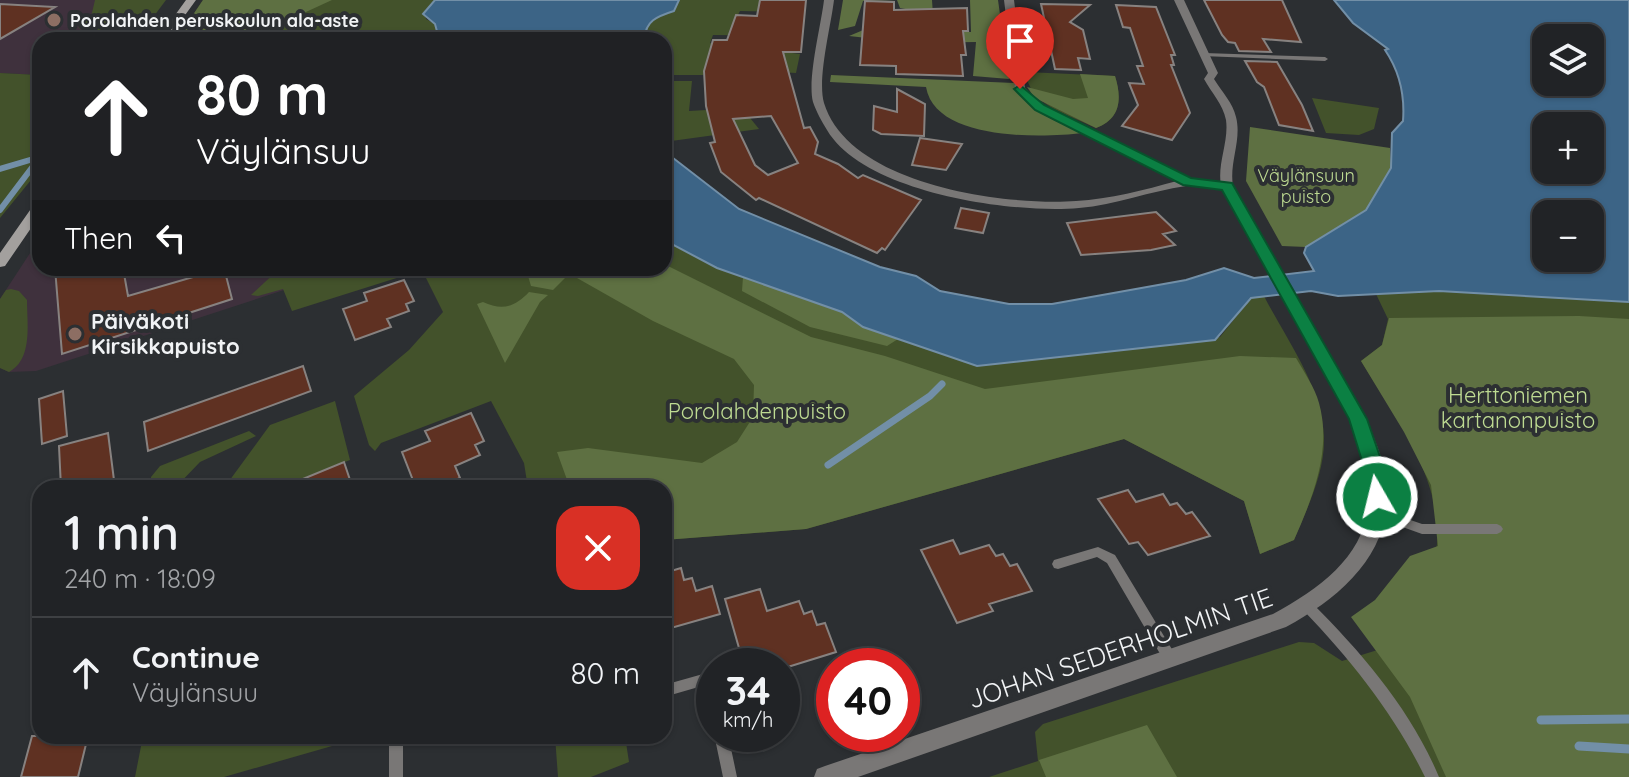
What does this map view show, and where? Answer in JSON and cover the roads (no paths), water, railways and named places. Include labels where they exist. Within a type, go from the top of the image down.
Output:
[{"type":"main road","points":[[168,32],[191,0]]},
{"type":"main road","points":[[0,263],[32,217]]},
{"type":"main road","points":[[0,256],[12,244]]},
{"type":"street","points":[[829,0],[818,98],[824,118],[839,138],[862,158],[923,185],[966,197],[1011,204],[1055,206],[1104,202],[1188,182],[1227,186],[1224,160],[1232,124],[1223,96],[1209,79],[1213,73],[1179,0]]},
{"type":"street","points":[[1009,0],[1020,89],[1028,98],[1039,107],[1188,182]]},
{"type":"street","name":"JOHAN SEDERHOLMIN TIE","points":[[825,777],[1250,633],[1308,607],[1333,589],[1356,564],[1368,541],[1376,513],[1377,477],[1358,419],[1227,186]]},
{"type":"lane","points":[[1204,55],[1325,59]]},
{"type":"lane","points":[[1376,513],[1422,529],[1497,529]]},
{"type":"lane","points":[[1058,564],[1098,552],[1111,559],[1171,660]]},
{"type":"lane","points":[[1308,607],[1381,686],[1415,739],[1432,777]]},
{"type":"lane","points":[[672,689],[696,682]]},
{"type":"lane","points":[[396,744],[396,777]]},
{"type":"lane","points":[[725,752],[730,777]]},
{"type":"water","points":[[435,0],[679,0],[674,11],[658,17],[646,32],[437,32],[435,24],[423,14]]},
{"type":"water","points":[[1334,0],[1629,0],[1629,302],[1439,291],[1338,296],[1311,291],[1251,298],[1215,340],[977,366],[863,327],[842,312],[717,268],[672,244],[672,157],[739,209],[880,267],[916,276],[940,291],[1009,304],[1052,304],[1186,280],[1224,268],[1254,278],[1314,271],[1304,253],[1306,247],[1366,210],[1391,168],[1392,133],[1403,121],[1403,102],[1400,84],[1385,50],[1388,49],[1353,23]]},
{"type":"waterway","points":[[0,169],[32,159]]},
{"type":"waterway","points":[[0,210],[32,168]]},
{"type":"waterway","points":[[828,465],[930,396],[942,384]]},
{"type":"waterway","points":[[1541,720],[1629,719]]},
{"type":"waterway","points":[[1579,746],[1629,749]]},
{"type":"place","name":"Porolahden peruskoulun ala-aste","points":[[54,20]]},
{"type":"place","name":"Päiväkoti Kirsikkapuisto","points":[[75,334]]},
{"type":"park label","name":"Väylänsuun puisto","points":[[1306,185]]},
{"type":"park label","name":"Herttoniemen kartanonpuisto","points":[[1518,408]]},
{"type":"park label","name":"Porolahdenpuisto","points":[[757,411]]}]
